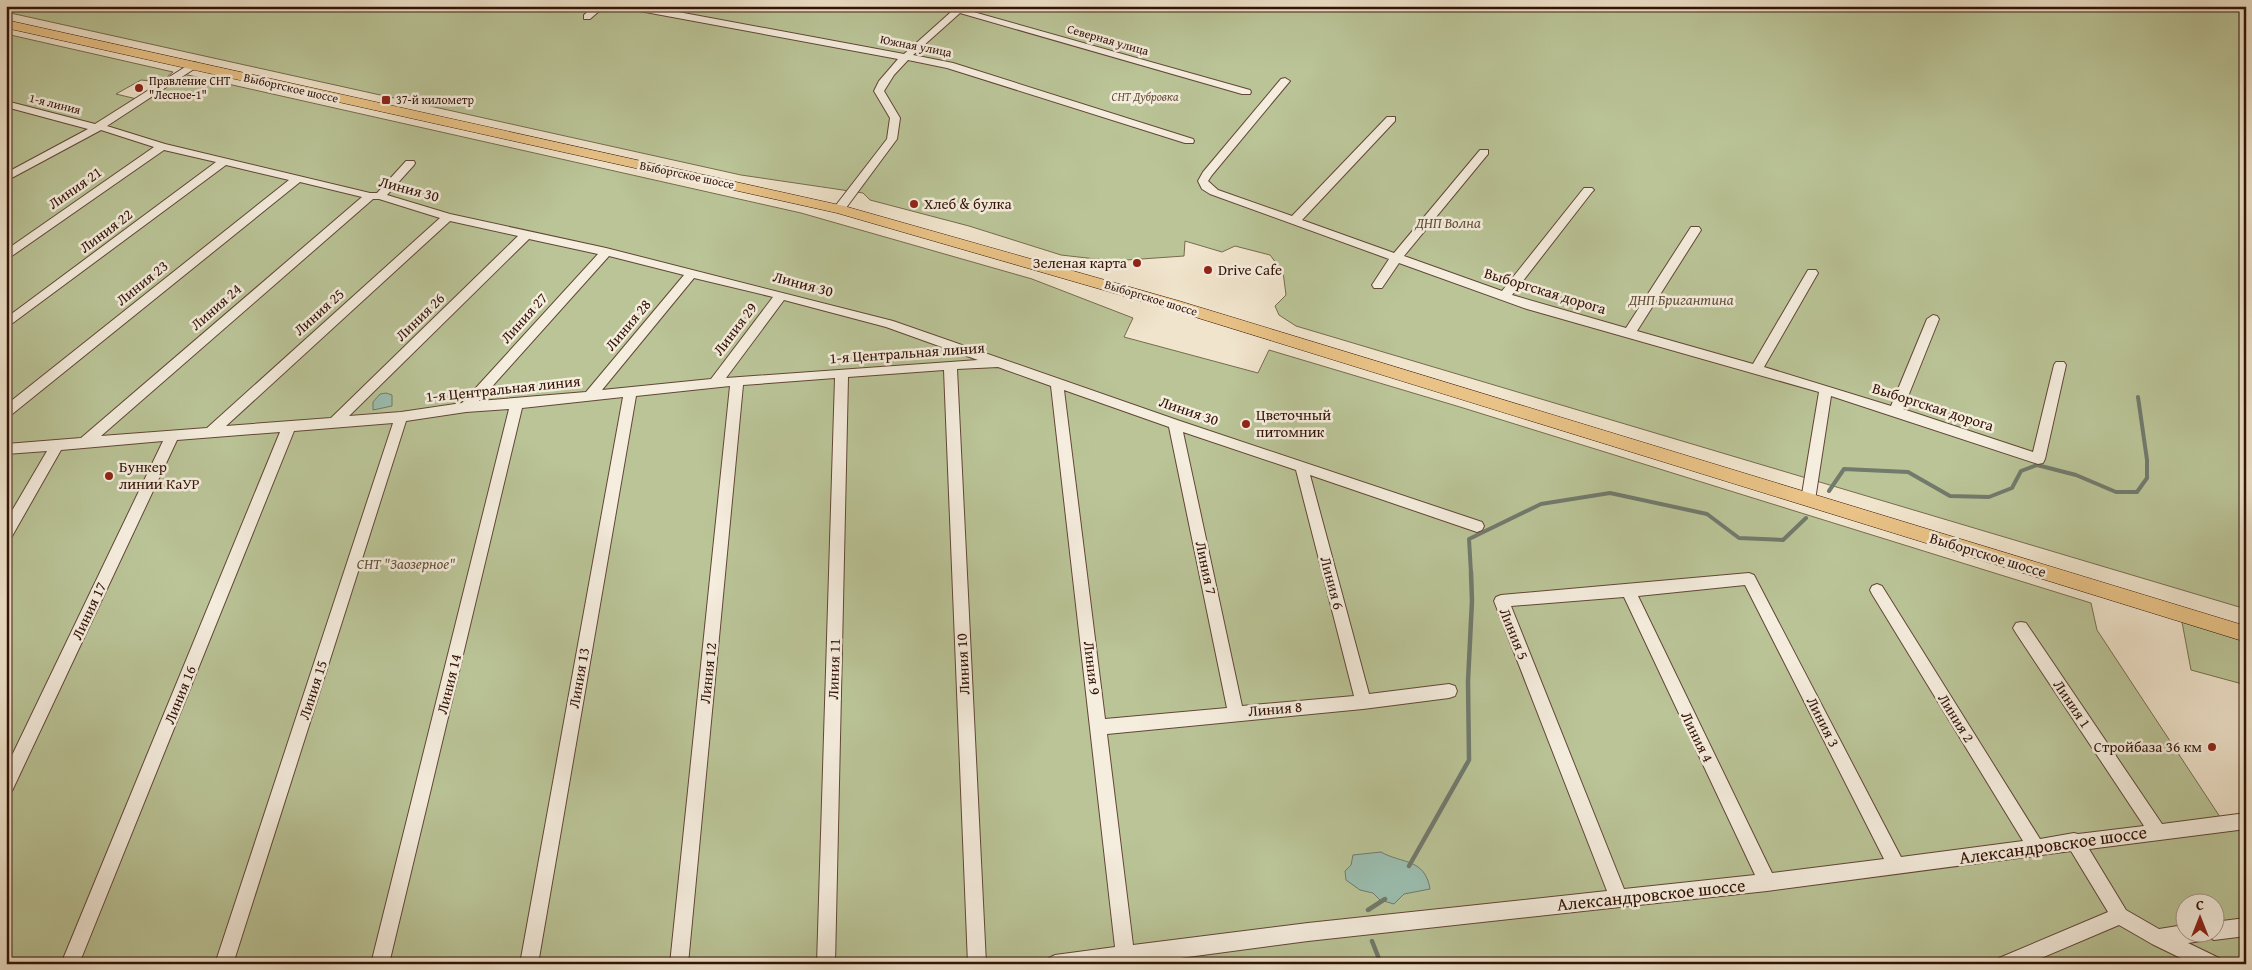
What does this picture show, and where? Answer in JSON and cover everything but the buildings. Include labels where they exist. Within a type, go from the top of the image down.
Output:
[{"type":"main road","name":"Выборгское шоссе","points":[[6,24],[839,209],[1054,269],[2246,634]]},
{"type":"street","points":[[586,17],[600,6]]},
{"type":"street","name":"Южная улица","points":[[629,6],[949,65],[1190,141]]},
{"type":"street","name":"Северная улица","points":[[934,6],[958,10],[1246,92]]},
{"type":"street","points":[[839,209],[892,139],[897,128],[891,106],[878,91],[880,85],[907,56],[958,10]]},
{"type":"street","points":[[6,178],[101,129],[193,65]]},
{"type":"street","name":"Выборгская дорога","points":[[1286,81],[1207,174],[1203,181],[1206,187],[1214,192],[1504,297],[1826,389],[2038,459],[2060,365]]},
{"type":"street","name":"1-я линия","points":[[6,104],[101,129]]},
{"type":"street","points":[[1294,221],[1391,119]]},
{"type":"street","name":"Линия 30","points":[[101,129],[162,146],[375,196],[448,216],[781,295],[889,324],[1175,424],[1477,526]]},
{"type":"street","name":"Линия 21","points":[[6,256],[162,146]]},
{"type":"street","points":[[1378,284],[1397,257],[1484,152]]},
{"type":"street","name":"Линия 22","points":[[6,324],[224,161]]},
{"type":"street","name":"Линия 24","points":[[84,443],[375,196],[410,163]]},
{"type":"street","name":"Линия 23","points":[[6,412],[297,179]]},
{"type":"street","points":[[1504,297],[1588,190]]},
{"type":"street","name":"Линия 25","points":[[211,432],[448,216]]},
{"type":"street","points":[[1630,334],[1695,230]]},
{"type":"street","name":"Линия 26","points":[[335,422],[527,234]]},
{"type":"street","name":"Линия 27","points":[[466,407],[606,252]]},
{"type":"street","points":[[1756,369],[1812,273]]},
{"type":"street","name":"Линия 28","points":[[589,397],[691,274]]},
{"type":"street","name":"Линия 29","points":[[716,383],[781,295]]},
{"type":"street","points":[[1895,412],[1933,319]]},
{"type":"street","name":"1-я Центральная линия","points":[[6,449],[402,417],[466,407],[517,404],[716,383],[950,365],[1004,363]]},
{"type":"street","name":"Линия 10","points":[[950,365],[977,964]]},
{"type":"street","name":"Линия 11","points":[[826,964],[842,374]]},
{"type":"street","name":"Линия 12","points":[[679,964],[737,382]]},
{"type":"street","name":"Линия 9","points":[[1057,382],[1127,959]]},
{"type":"street","points":[[1808,500],[1826,389]]},
{"type":"street","name":"Линия 13","points":[[529,964],[630,393]]},
{"type":"street","name":"Линия 14","points":[[380,964],[517,404]]},
{"type":"street","name":"Линия 15","points":[[224,964],[402,417]]},
{"type":"street","name":"Линия 7","points":[[1175,424],[1236,713]]},
{"type":"street","name":"Линия 16","points":[[70,964],[289,427]]},
{"type":"street","name":"Линия 17","points":[[6,786],[172,436]]},
{"type":"street","points":[[6,534],[57,445]]},
{"type":"street","name":"Линия 6","points":[[1301,465],[1364,702]]},
{"type":"street","name":"Линия 5","points":[[1619,899],[1501,601],[1749,579]]},
{"type":"street","name":"Линия 3","points":[[1749,579],[1897,866]]},
{"type":"street","name":"Линия 2","points":[[1877,590],[2035,846]]},
{"type":"street","name":"Линия 4","points":[[1628,591],[1766,882]]},
{"type":"street","name":"Линия 1","points":[[2021,628],[2157,831]]},
{"type":"street","name":"Линия 8","points":[[1100,727],[1364,702],[1449,691]]},
{"type":"street","name":"Александровское шоссе","points":[[1055,964],[1127,959],[1470,914],[1766,882],[2246,820]]},
{"type":"street","points":[[2074,841],[2120,916],[2158,938],[2213,964]]},
{"type":"street","points":[[2005,964],[2120,916]]},
{"type":"street","points":[[2224,930],[2246,927]]},
{"type":"street","points":[[2158,938],[2174,936]]},
{"type":"green space","points":[[6,6],[2246,6],[2246,609],[1296,326],[1279,315],[1275,306],[1286,295],[1283,272],[1270,255],[1235,246],[1222,252],[1185,241],[1184,256],[1113,261],[1061,255],[969,226],[870,200],[863,193],[741,175],[6,12]]},
{"type":"green space","name":"СНТ \"Заозерное\"","points":[[6,34],[173,72],[161,82],[141,80],[116,94],[141,100],[179,73],[801,213],[1032,279],[1133,318],[1124,337],[1258,373],[1269,350],[1460,407],[2091,603],[2097,630],[2224,823],[2246,821],[2246,964],[6,964]]},
{"type":"green space","points":[[2182,622],[2246,642],[2246,685],[2191,670]]},
{"type":"shaded area","points":[[380,394],[392,395],[392,406],[373,410],[373,402]]},
{"type":"shaded area","points":[[1381,852],[1418,867],[1427,879],[1430,889],[1404,894],[1394,904],[1380,900],[1373,893],[1360,890],[1346,880],[1345,871],[1351,865],[1353,855]]},
{"type":"waterway","points":[[1829,491],[1844,469],[1908,472],[1950,496],[1989,497],[2012,488],[2021,471],[2037,465],[2076,475],[2116,492],[2137,492],[2147,478],[2147,460],[2138,397]]},
{"type":"waterway","points":[[1471,573],[1469,539],[1541,504],[1610,493],[1707,514],[1739,538],[1783,540],[1806,518]]},
{"type":"waterway","points":[[1409,866],[1469,760],[1468,681],[1472,601],[1471,572]]},
{"type":"waterway","points":[[1368,910],[1385,899]]},
{"type":"waterway","points":[[1372,941],[1381,964]]},
{"type":"place","name":"Правление СНТ \"Лесное-1\"","points":[[139,88]]},
{"type":"place","name":"37-й километр","points":[[386,100]]},
{"type":"place","name":"Хлеб & булка","points":[[914,204]]},
{"type":"place","name":"Зеленая карта","points":[[1137,263]]},
{"type":"place","name":"Drive Cafe","points":[[1208,270]]},
{"type":"place","name":"Цветочный питомник","points":[[1246,424]]},
{"type":"place","name":"Бункер линии КаУР","points":[[109,476]]},
{"type":"place","name":"Стройбаза 36 км","points":[[2212,747]]},
{"type":"park label","name":"СНТ Дубровка","points":[[1145,97]]},
{"type":"park label","name":"ДНП Волна","points":[[1448,223]]},
{"type":"park label","name":"ДНП Бригантина","points":[[1681,300]]}]
